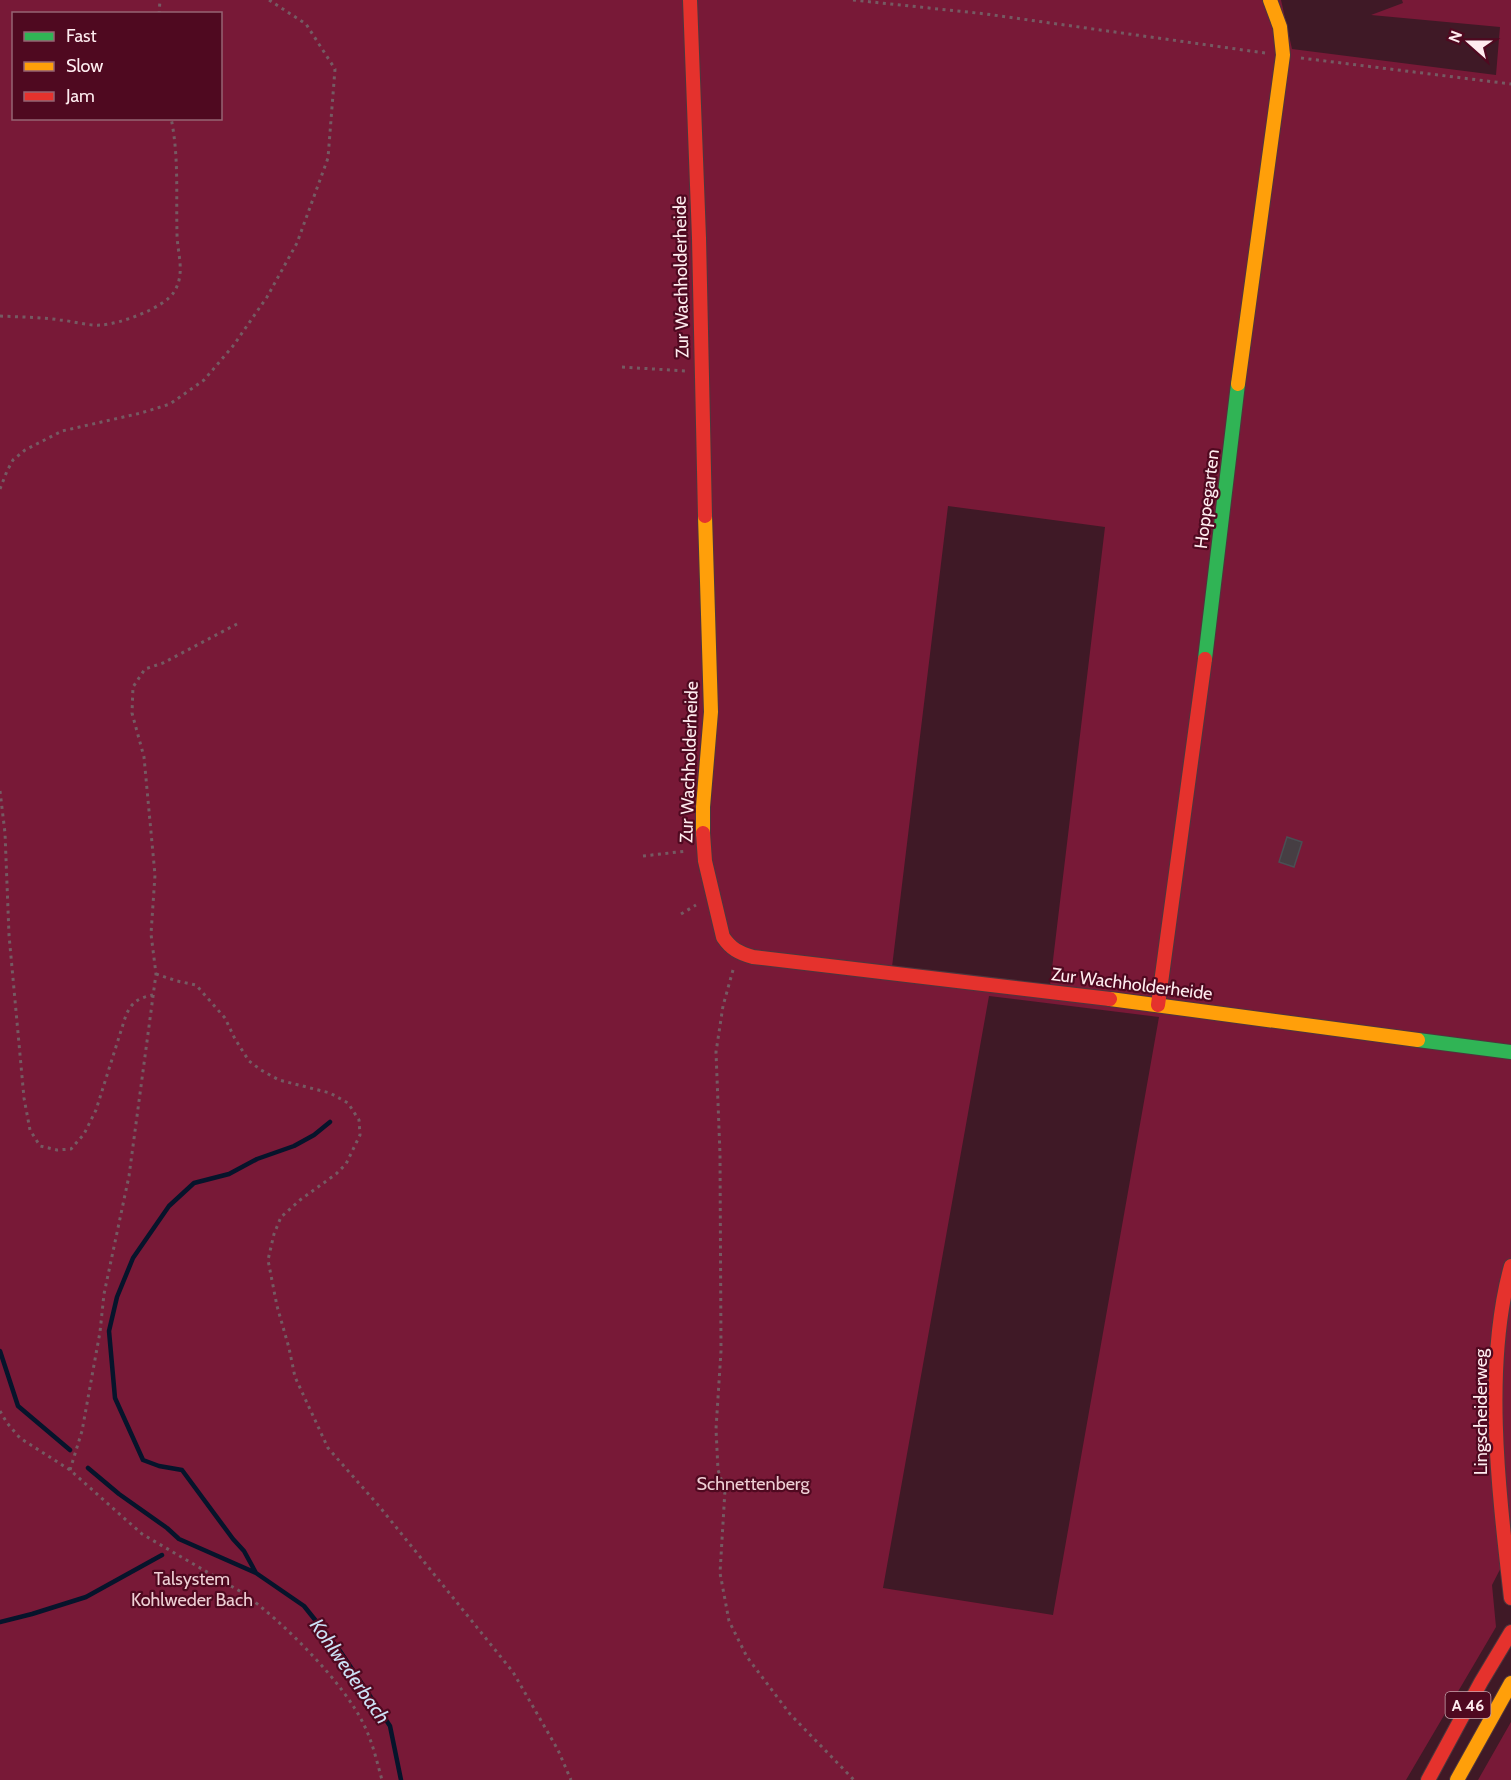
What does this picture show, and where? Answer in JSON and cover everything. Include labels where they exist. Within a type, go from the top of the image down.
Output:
[{"type":"main road","name":"Zur Wachholderheide","points":[[690,0],[699,227],[711,712],[703,807],[704,850],[723,937],[729,946],[738,953],[765,958],[1158,1005],[1511,1052]]},
{"type":"main road","name":"Hoppegarten","points":[[1158,1005],[1209,633],[1243,341],[1283,55],[1284,38],[1270,0]]},
{"type":"main road","name":"Lingscheiderweg","points":[[1511,1266],[1501,1321],[1496,1378],[1496,1439],[1511,1598]]},
{"type":"main road","name":"A 46","points":[[1428,1780],[1511,1632]]},
{"type":"main road","name":"A 46","points":[[1457,1780],[1511,1683]]},
{"type":"path","points":[[0,489],[13,460],[25,450],[62,431],[170,404],[204,380],[233,346],[272,288],[297,243],[328,158],[335,69],[306,24],[269,0]]},
{"type":"path","points":[[853,0],[986,14],[1511,84]]},
{"type":"path","points":[[0,316],[57,319],[99,326],[126,320],[154,308],[174,292],[181,271],[177,235],[178,187],[171,120]]},
{"type":"path","points":[[622,367],[701,372]]},
{"type":"path","points":[[70,1470],[82,1431],[100,1332],[104,1293],[129,1176],[156,974],[151,934],[155,875],[144,757],[132,713],[133,687],[145,669],[163,663],[237,624]]},
{"type":"path","points":[[0,791],[5,833],[9,935],[24,1098],[30,1130],[40,1146],[57,1150],[72,1149],[84,1134],[96,1110],[128,1010],[131,1004],[141,998],[153,995]]},
{"type":"path","points":[[643,856],[704,850]]},
{"type":"path","points":[[738,953],[723,1006],[716,1052],[720,1154],[721,1351],[716,1430],[718,1470],[725,1490],[720,1573],[729,1622],[747,1657],[790,1714],[854,1780]]},
{"type":"path","points":[[156,974],[196,985],[225,1018],[249,1061],[261,1070],[279,1080],[330,1093],[348,1103],[359,1120],[360,1135],[346,1164],[281,1217],[274,1234],[268,1260],[295,1377],[328,1448],[400,1532],[513,1672],[558,1750],[572,1780]]},
{"type":"path","points":[[0,1411],[7,1424],[21,1438],[70,1470],[142,1534],[243,1593],[300,1645],[324,1670],[358,1714],[372,1745],[382,1780]]},
{"type":"green space","points":[[0,0],[1281,0],[1292,49],[1496,75],[1500,27],[1371,15],[1403,3],[1402,0],[1511,0],[1511,1548],[1492,1585],[1496,1627],[1406,1780],[0,1780]],"holes":[[[948,506],[1105,527],[1050,985],[892,967]],[[989,996],[1159,1017],[1053,1615],[883,1588]]]},
{"type":"green space","points":[[1511,1722],[1511,1780],[1478,1780]]},
{"type":"building","points":[[1287,837],[1302,842],[1294,867],[1279,862]]},
{"type":"waterway","points":[[256,1573],[244,1551],[182,1470],[159,1466],[143,1460],[115,1398],[109,1331],[117,1297],[133,1258],[169,1206],[194,1183],[229,1174],[257,1159],[294,1146],[314,1135],[330,1122]]},
{"type":"waterway","name":"Kohlwederbach","points":[[0,1351],[18,1406],[70,1450]]},
{"type":"waterway","name":"Kohlwederbach","points":[[88,1468],[179,1539],[256,1573],[304,1606],[340,1651],[390,1726],[401,1780]]},
{"type":"waterway","points":[[0,1622],[86,1597],[162,1555]]},
{"type":"traffic: fast","points":[[1205,659],[1238,384]]},
{"type":"traffic: fast","points":[[1418,1040],[1511,1052]]},
{"type":"traffic: slow","points":[[1238,384],[1283,55],[1280,27],[1270,0]]},
{"type":"traffic: slow","points":[[703,833],[711,712],[705,516]]},
{"type":"traffic: slow","points":[[1110,999],[1418,1040]]},
{"type":"traffic: slow","points":[[1457,1780],[1511,1683]]},
{"type":"traffic: jam","points":[[690,0],[699,238],[705,516]]},
{"type":"traffic: jam","points":[[1158,1005],[1205,659]]},
{"type":"traffic: jam","points":[[703,833],[705,861],[723,937],[732,948],[744,954],[753,957],[1110,999]]},
{"type":"traffic: jam","points":[[1511,1266],[1502,1305],[1496,1388],[1498,1474],[1511,1598]]},
{"type":"traffic: jam","points":[[1428,1780],[1511,1632]]},
{"type":"park label","name":"Schnettenberg","points":[[753,1484]]},
{"type":"park label","name":"Talsystem Kohlweder Bach","points":[[192,1589]]}]
